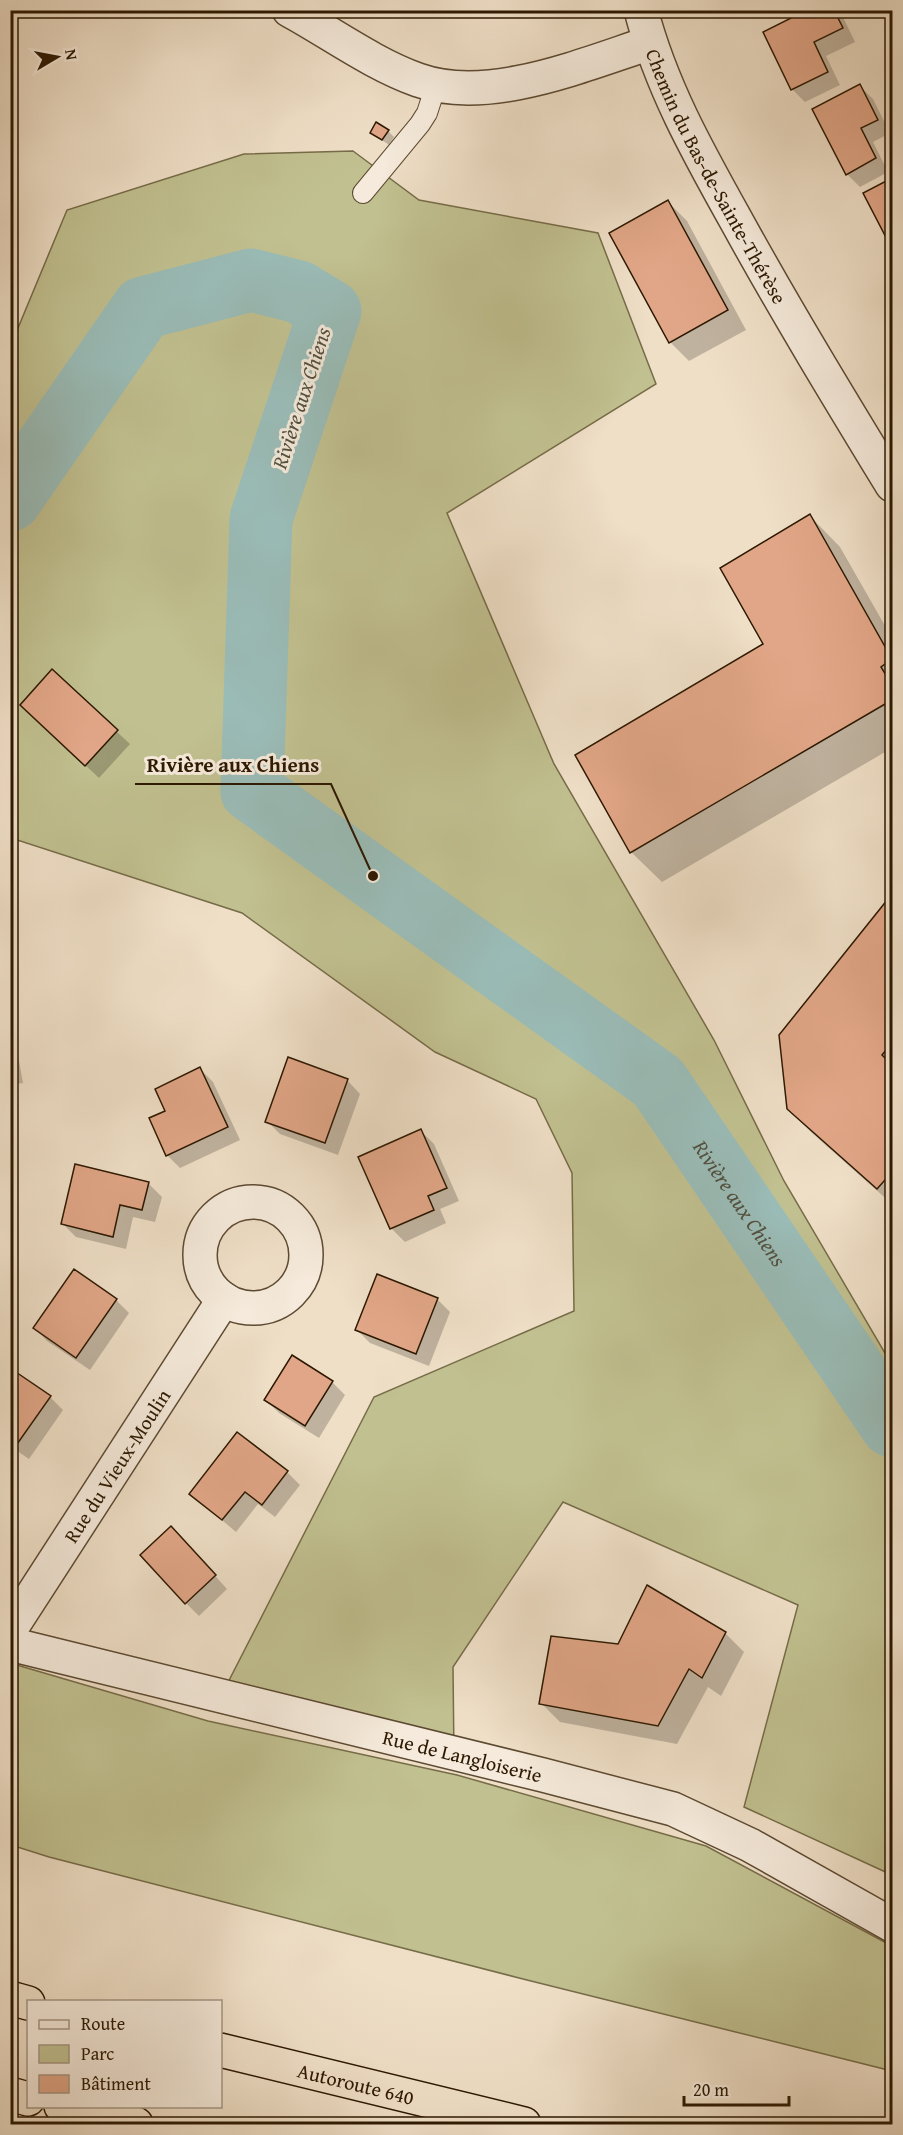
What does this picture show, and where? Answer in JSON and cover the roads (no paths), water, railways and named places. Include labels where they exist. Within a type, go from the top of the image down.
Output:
[{"type":"highway","points":[[10,1998],[27,2003]]},
{"type":"highway","name":"Autoroute 640","points":[[222,2050],[524,2124]]},
{"type":"highway","points":[[10,2094],[27,2099]]},
{"type":"highway","points":[[69,2108],[136,2124]]},
{"type":"street","name":"Chemin du Bas-de-Sainte-Thérèse","points":[[289,10],[395,70],[436,85],[471,89],[501,86],[579,66],[650,43],[674,103],[710,174],[783,303],[892,485]]},
{"type":"street","points":[[641,10],[650,43]]},
{"type":"street","name":"Rue du Vieux-Moulin","points":[[10,1630],[224,1299]]},
{"type":"street","name":"Rue de Langloiserie","points":[[10,1644],[673,1809],[750,1845],[892,1925]]},
{"type":"lane","points":[[363,193],[420,124],[427,113],[436,85]]},
{"type":"waterway","name":"Rivière aux Chiens","points":[[10,500],[143,308],[251,280],[299,292],[330,311],[261,519],[252,791],[658,1082],[892,1426]]},
{"type":"place","name":"Rivière aux Chiens","points":[[373,876]]}]
